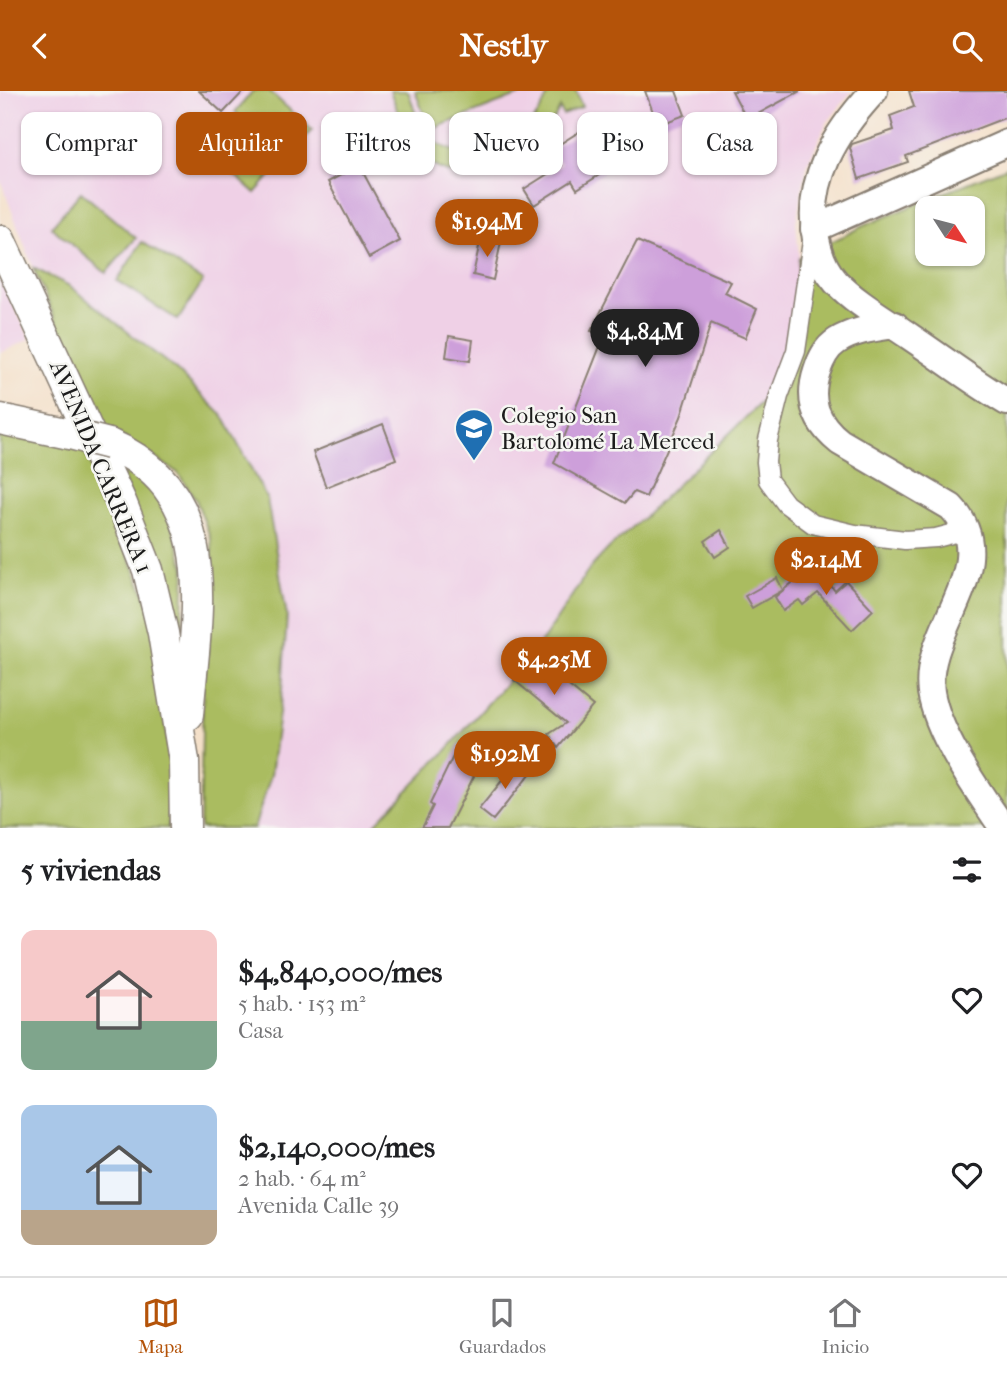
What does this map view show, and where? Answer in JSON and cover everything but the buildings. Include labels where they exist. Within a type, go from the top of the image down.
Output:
[{"type":"main road","name":"AVENIDA CARRERA 1","points":[[0,240],[138,541],[163,633],[184,761],[185,828]]},
{"type":"main road","points":[[0,419],[70,434],[129,452],[145,463],[166,484],[185,518],[195,552],[197,595],[184,761]]},
{"type":"street","points":[[874,91],[841,131],[829,152],[816,190],[814,229],[801,327],[768,440],[768,480],[786,505],[813,524],[855,534],[905,540],[936,538],[967,530]]},
{"type":"street","points":[[814,229],[1007,143]]},
{"type":"street","points":[[814,229],[818,251],[825,268],[835,281],[862,305],[1007,402]]},
{"type":"street","points":[[894,325],[856,332],[838,340],[828,349],[820,361],[813,381],[812,399],[815,412],[826,432],[951,507],[962,519],[967,530],[970,539],[969,562],[962,587],[941,637],[932,669],[931,690],[946,737],[1003,828]]},
{"type":"shaded area","name":"Colegio San Bartolomé La Merced","points":[[0,91],[852,91],[826,124],[807,165],[796,222],[799,258],[793,332],[784,380],[590,568],[545,637],[523,664],[445,752],[371,828],[254,828],[271,775],[282,690],[287,616],[276,559],[134,338],[54,276],[33,268],[0,179]]},
{"type":"shaded area","points":[[0,278],[30,339],[0,353]]},
{"type":"green space","points":[[253,91],[269,91],[292,112],[235,112]]},
{"type":"green space","points":[[390,91],[408,91],[415,112],[398,112]]},
{"type":"green space","points":[[415,91],[530,91],[476,112],[449,112],[449,123],[435,128],[435,112],[423,112]]},
{"type":"green space","points":[[549,91],[576,91],[582,107],[563,115],[560,108],[558,112],[539,112]]},
{"type":"green space","points":[[435,141],[449,149],[449,172],[435,166]]},
{"type":"green space","points":[[1007,167],[1007,828],[371,828],[445,752],[523,664],[545,637],[590,568],[784,380],[793,332],[799,258],[863,226],[915,205],[915,266],[985,266],[985,196],[936,196]]},
{"type":"green space","points":[[235,175],[271,175],[255,193]]},
{"type":"green space","points":[[81,192],[136,238],[106,273],[51,227]]},
{"type":"green space","points":[[142,242],[203,281],[178,320],[117,281]]},
{"type":"green space","points":[[33,268],[70,286],[176,370],[223,416],[267,499],[287,616],[282,690],[271,775],[254,828],[200,828],[203,684],[215,592],[211,539],[196,500],[178,473],[100,422]]},
{"type":"green space","points":[[0,429],[84,449],[151,609],[170,762],[168,828],[0,828]]},
{"type":"green space","points":[[119,462],[142,478],[165,501],[185,569],[180,676]]},
{"type":"place","name":"Colegio San Bartolomé La Merced","points":[[474,462]]}]
